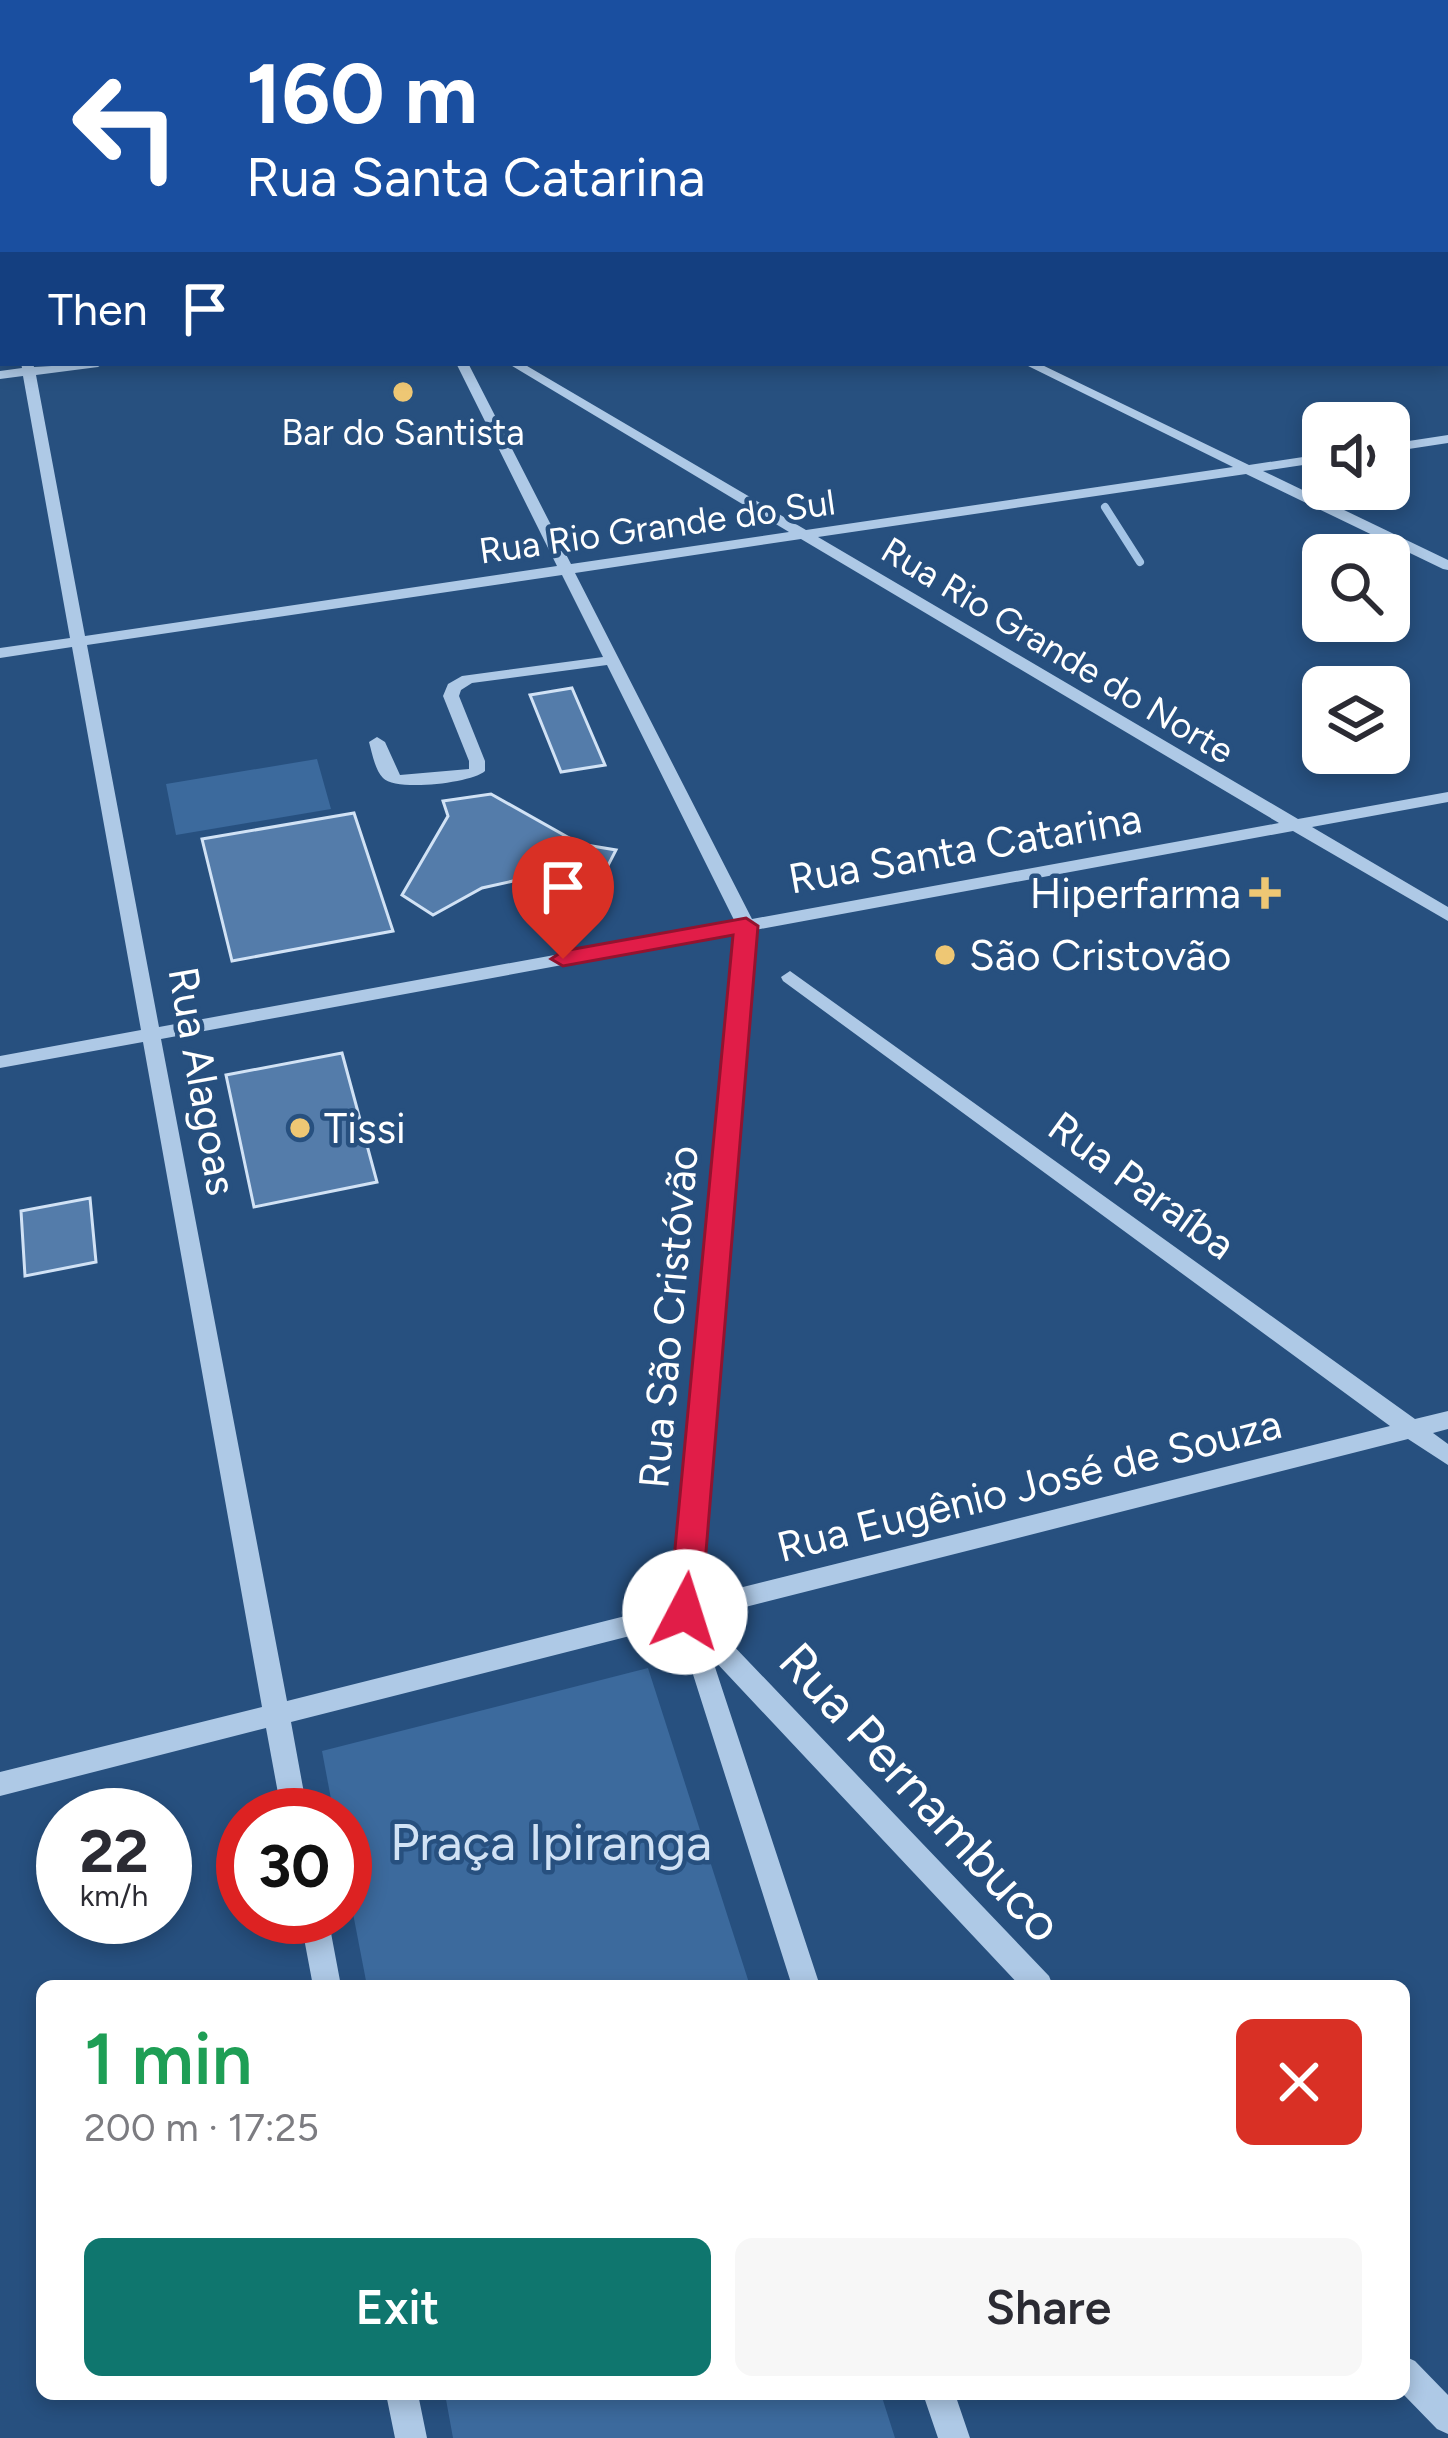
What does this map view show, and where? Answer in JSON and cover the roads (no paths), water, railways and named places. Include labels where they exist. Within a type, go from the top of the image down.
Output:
[{"type":"street","points":[[465,366],[746,926]]},
{"type":"street","name":"Rua Rio Grande do Norte","points":[[518,366],[1448,915]]},
{"type":"street","points":[[1034,366],[1448,566]]},
{"type":"street","points":[[0,375],[28,367]]},
{"type":"street","name":"Rua Alagoas","points":[[28,367],[290,1788]]},
{"type":"street","points":[[1410,445],[1448,439]]},
{"type":"street","name":"Rua Rio Grande do Sul","points":[[0,653],[1302,461]]},
{"type":"street","points":[[377,742],[388,774],[397,780],[468,776],[477,771],[477,761],[451,696],[454,687],[468,679],[612,660]]},
{"type":"street","name":"Rua Santa Catarina","points":[[0,1062],[1448,797]]},
{"type":"street","name":"Rua São Cristóvão","points":[[746,926],[685,1612],[804,1980]]},
{"type":"street","name":"Rua Paraíba","points":[[790,977],[1448,1456]]},
{"type":"street","name":"Rua Eugênio José de Souza","points":[[0,1784],[1448,1420]]},
{"type":"street","name":"Rua Pernambuco","points":[[685,1612],[1033,1980]]},
{"type":"street","points":[[319,1944],[326,1980]]},
{"type":"street","points":[[1410,2378],[1448,2418]]},
{"type":"street","points":[[403,2400],[411,2438]]},
{"type":"street","points":[[942,2400],[954,2438]]},
{"type":"waterway","points":[[1105,507],[1140,562]]},
{"type":"place","name":"Bar do Santista","points":[[403,392]]},
{"type":"place","name":"Hiperfarma","points":[[1265,893]]},
{"type":"place","name":"São Cristovão","points":[[945,955]]},
{"type":"place","name":"Tissi","points":[[300,1128]]},
{"type":"park label","name":"Praça Ipiranga","points":[[551,1842]]}]
